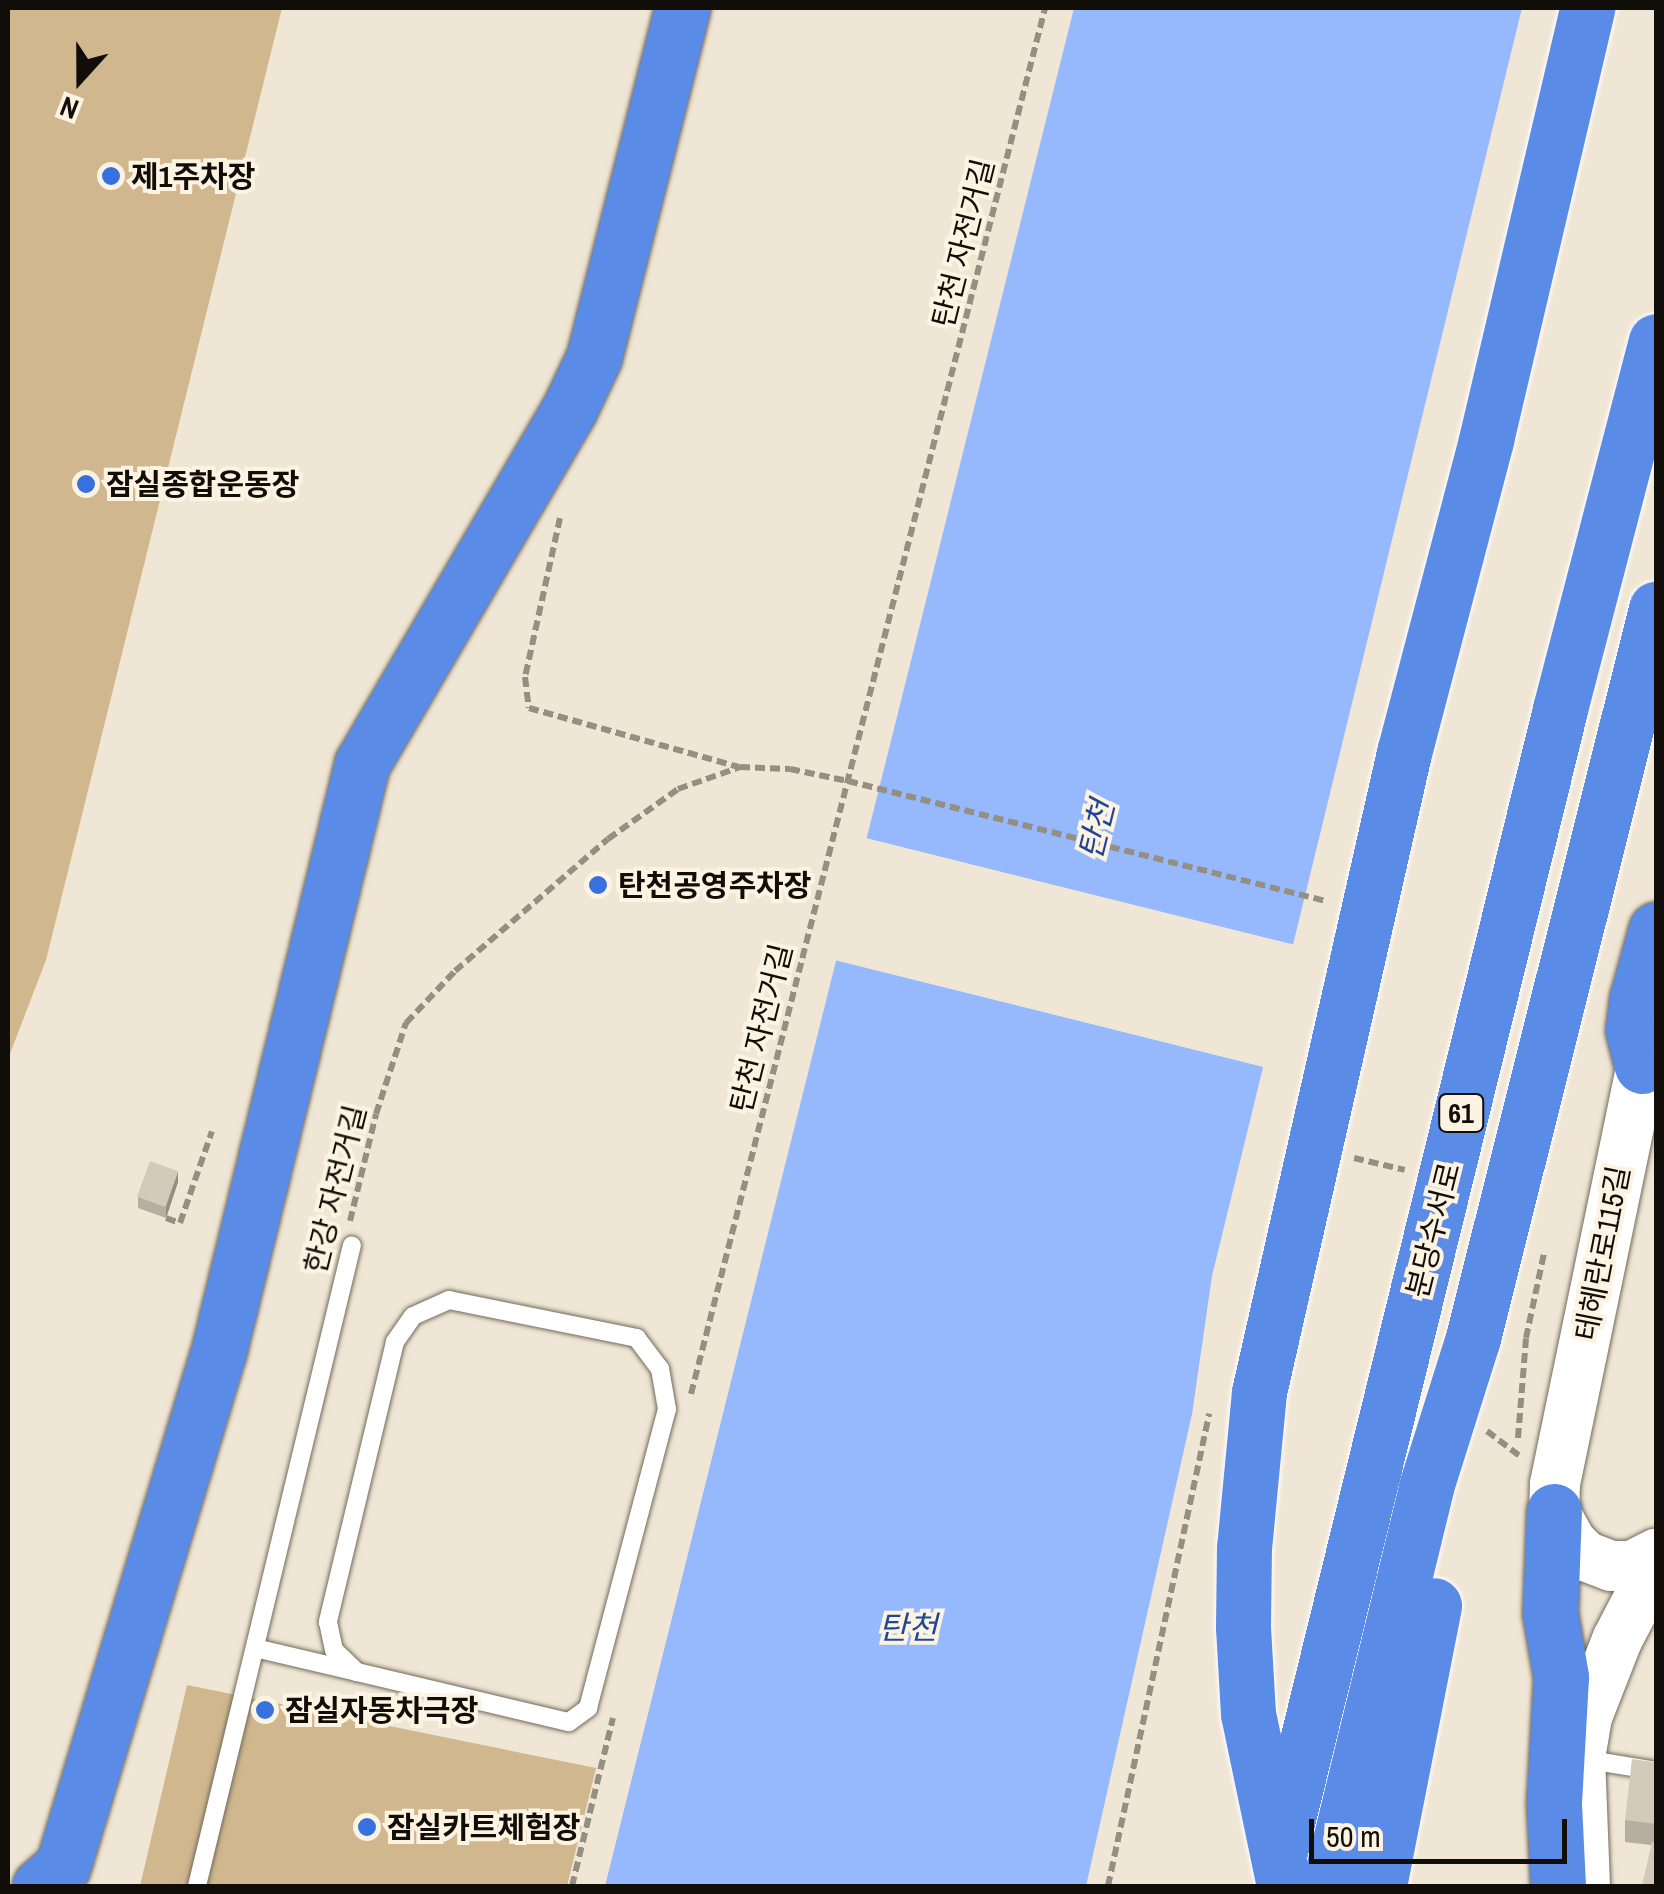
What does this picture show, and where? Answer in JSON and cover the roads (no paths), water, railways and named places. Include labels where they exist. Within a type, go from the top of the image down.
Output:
[{"type":"highway","points":[[40,1886],[64,1866],[220,1350],[362,764],[569,410],[594,357],[682,8]]},
{"type":"highway","points":[[1284,1886],[1248,1714],[1243,1627],[1244,1548],[1259,1392],[1404,753],[1486,440],[1587,8]]},
{"type":"highway","name":"분당수서로","points":[[1271,1886],[1556,728],[1656,341]]},
{"type":"highway","name":"61","points":[[1329,1886],[1426,1488],[1473,1338],[1656,609]]},
{"type":"highway","points":[[1647,1084],[1633,1030],[1637,999],[1656,930]]},
{"type":"highway","points":[[1379,1886],[1454,1496],[1473,1338]]},
{"type":"highway","points":[[1525,1886],[1538,1669],[1550,1613],[1554,1511]]},
{"type":"highway","points":[[1550,1613],[1561,1677],[1554,1804],[1558,1886]]},
{"type":"street","name":"테헤란로115길","points":[[1554,1511],[1555,1484],[1647,1084],[1656,996]]},
{"type":"street","points":[[1554,1511],[1570,1542],[1585,1556],[1611,1566],[1632,1566],[1656,1554]]},
{"type":"street","points":[[1585,1886],[1580,1758],[1600,1678],[1656,1565]]},
{"type":"lane","points":[[196,1886],[349,1243]]},
{"type":"lane","points":[[255,1648],[569,1722],[588,1708],[667,1409],[660,1369],[637,1338],[448,1300],[413,1316],[395,1342],[328,1622],[334,1650],[358,1672]]},
{"type":"lane","points":[[1580,1758],[1656,1771]]},
{"type":"water","name":"탄천","points":[[1074,8],[1522,8],[1212,1276],[1192,1414],[1086,1886],[605,1886]]},
{"type":"place","name":"제1주차장","points":[[111,176]]},
{"type":"place","name":"잠실종합운동장","points":[[86,484]]},
{"type":"place","name":"탄천공영주차장","points":[[598,885]]},
{"type":"place","name":"잠실자동차극장","points":[[265,1710]]},
{"type":"place","name":"잠실카트체험장","points":[[367,1827]]}]
